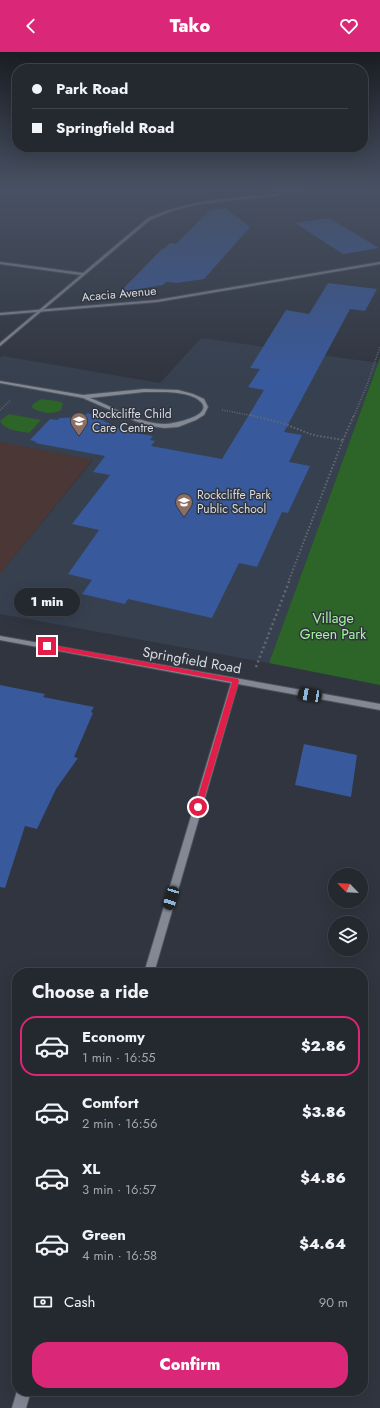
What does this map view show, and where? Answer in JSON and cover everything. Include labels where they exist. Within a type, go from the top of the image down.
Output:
[{"type":"street","points":[[0,345],[110,251]]},
{"type":"street","points":[[0,263],[83,274]]},
{"type":"street","name":"Acacia Avenue","points":[[0,314],[156,301],[380,264]]},
{"type":"street","points":[[0,382],[82,397],[142,422],[154,425],[168,426],[186,423],[199,416],[206,405],[199,398],[175,391],[158,390],[82,397]]},
{"type":"street","name":"Springfield Road","points":[[0,638],[380,707]]},
{"type":"street","points":[[150,968],[236,681]]},
{"type":"street","points":[[19,1408],[23,1396]]},
{"type":"path","points":[[256,667],[343,440],[367,385],[380,347]]},
{"type":"path","points":[[205,408],[248,414],[282,423],[313,435],[343,440]]},
{"type":"shaded area","name":"Rockcliffe Park Public School","points":[[201,338],[378,363],[269,663],[0,614],[0,574],[93,460],[0,442],[0,358],[3,356],[160,383]]},
{"type":"shaded area","points":[[0,442],[93,459],[0,574]]},
{"type":"green space","name":"Village Green Park","points":[[380,358],[380,685],[269,663]]},
{"type":"green space","points":[[41,399],[63,403],[61,410],[55,413],[48,413],[40,412],[34,409],[32,407],[33,404]]},
{"type":"green space","points":[[9,414],[41,420],[29,433],[17,431],[5,427],[0,421]]},
{"type":"building","points":[[160,251],[229,251],[204,279],[177,283],[166,282],[163,285],[120,292]]},
{"type":"building","points":[[339,251],[359,251],[343,254]]},
{"type":"building","points":[[328,283],[377,289],[365,311],[350,309],[284,432],[302,435],[289,462],[310,466],[288,513],[282,512],[257,567],[239,563],[212,618],[128,599],[125,604],[82,594],[92,580],[68,574],[99,530],[72,524],[110,475],[93,472],[105,456],[35,443],[37,442],[30,440],[50,419],[57,420],[60,418],[81,417],[88,413],[124,431],[153,436],[150,440],[155,441],[151,446],[222,459],[264,390],[248,387],[260,369],[250,368],[286,310],[309,314]]},
{"type":"building","points":[[0,685],[45,694],[43,697],[94,707],[91,712],[93,713],[74,757],[78,758],[56,789],[37,829],[25,826],[5,888],[0,887]]},
{"type":"building","points":[[304,744],[357,755],[351,797],[295,785]]},
{"type":"place","name":"Rockcliffe Child Care Centre","points":[[79,436]]},
{"type":"place","name":"Rockcliffe Park Public School","points":[[184,517]]},
{"type":"route","points":[[47,646],[236,681],[198,807]]}]
